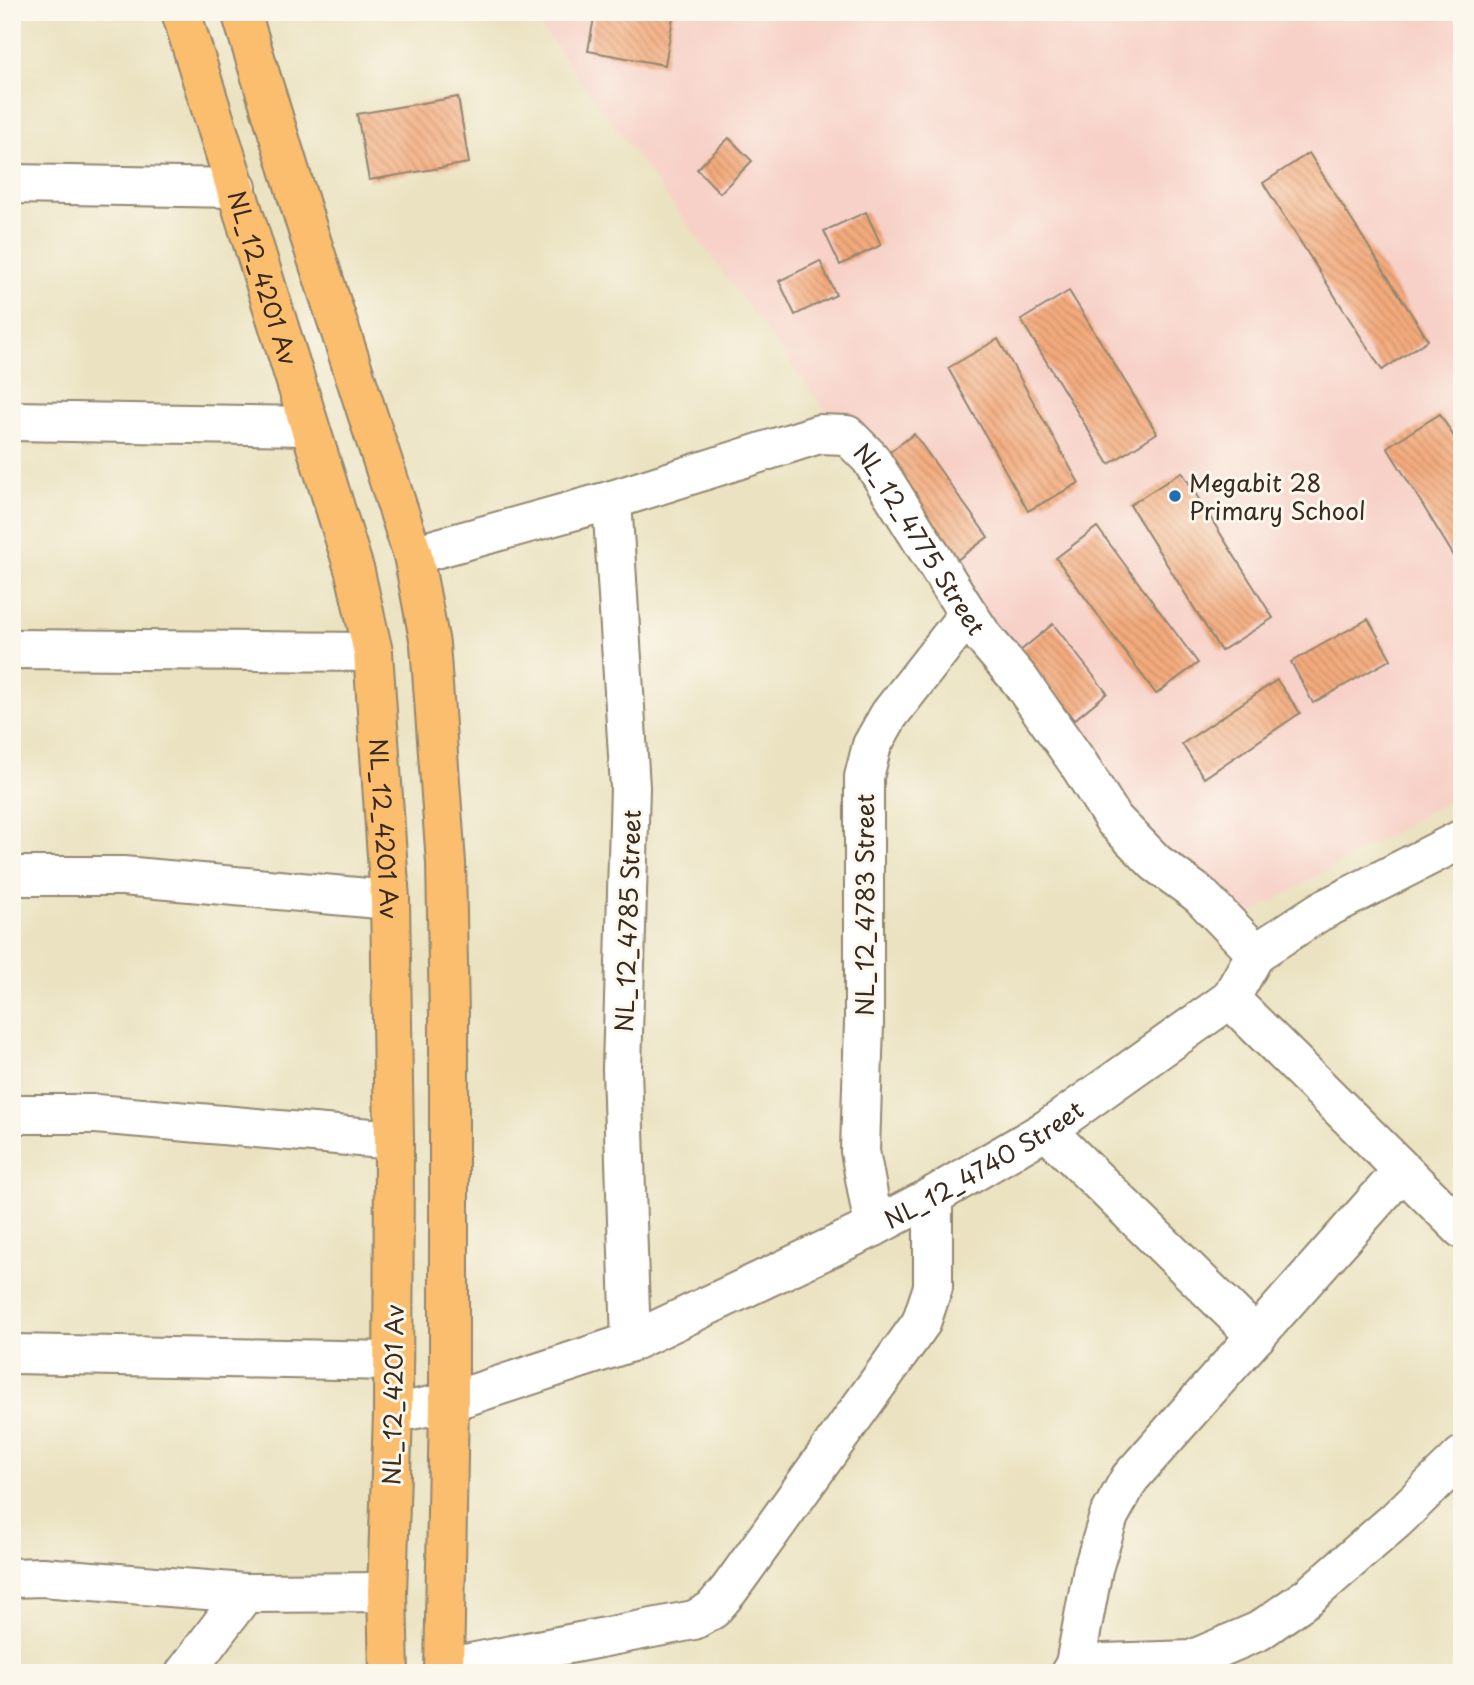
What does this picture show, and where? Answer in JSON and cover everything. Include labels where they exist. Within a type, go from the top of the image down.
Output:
[{"type":"main road","name":"NL_12_4201 Av","points":[[181,12],[355,572],[373,652],[390,900],[394,1140],[393,1414],[387,1592],[389,1673]]},
{"type":"main road","points":[[241,12],[309,234],[413,555],[430,645],[446,863],[449,1044],[449,1402],[444,1670]]},
{"type":"street","points":[[12,184],[236,188]]},
{"type":"street","points":[[12,421],[309,426]]},
{"type":"street","name":"NL_12_4775 Street","points":[[413,555],[612,500],[819,434],[847,435],[870,458],[968,614],[1026,690],[1114,820],[1156,863],[1200,895],[1256,953]]},
{"type":"street","name":"NL_12_4785 Street","points":[[612,500],[630,787],[622,1069],[631,1342]]},
{"type":"street","name":"NL_12_4783 Street","points":[[874,1227],[860,1151],[864,1023],[864,777],[872,745],[888,715],[968,614]]},
{"type":"street","points":[[12,649],[373,652]]},
{"type":"street","name":"NL_12_4740 Street","points":[[393,1414],[449,1402],[631,1342],[874,1227],[933,1196],[1046,1130],[1230,999],[1256,953],[1320,912],[1462,839]]},
{"type":"street","points":[[12,876],[123,876],[390,900]]},
{"type":"street","points":[[1230,999],[1462,1229]]},
{"type":"street","points":[[12,1114],[96,1114],[394,1140]]},
{"type":"street","points":[[1046,1130],[1256,1336]]},
{"type":"street","points":[[1402,1171],[1130,1478],[1109,1516],[1093,1569],[1072,1668],[1197,1666],[1259,1631],[1309,1596],[1396,1520],[1462,1456]]},
{"type":"street","points":[[444,1670],[694,1620],[712,1610],[920,1323],[933,1287],[933,1196]]},
{"type":"street","points":[[12,1354],[393,1361]]},
{"type":"street","points":[[12,1578],[43,1577],[245,1593],[387,1592]]},
{"type":"street","points":[[185,1673],[245,1593]]},
{"type":"shaded area","name":"Megabit 28 Primary School","points":[[530,12],[1462,12],[1462,793],[1214,935]]},
{"type":"building","points":[[595,12],[674,12],[665,65],[588,51]]},
{"type":"building","points":[[458,97],[469,163],[369,180],[357,114]]},
{"type":"building","points":[[729,138],[752,161],[720,193],[697,169]]},
{"type":"building","points":[[1309,153],[1428,340],[1382,370],[1263,183]]},
{"type":"building","points":[[866,212],[881,245],[840,265],[824,231]]},
{"type":"building","points":[[820,261],[836,295],[795,315],[779,281]]},
{"type":"building","points":[[1069,291],[1157,433],[1109,464],[1021,320]]},
{"type":"building","points":[[998,339],[1079,483],[1028,511],[948,368]]},
{"type":"building","points":[[1440,414],[1462,450],[1462,569],[1387,447]]},
{"type":"building","points":[[914,434],[988,537],[949,566],[875,463]]},
{"type":"building","points":[[1182,472],[1273,618],[1221,651],[1130,505]]},
{"type":"building","points":[[1097,527],[1198,663],[1156,694],[1056,558]]},
{"type":"building","points":[[1368,619],[1391,659],[1313,703],[1291,662]]},
{"type":"building","points":[[1053,624],[1107,693],[1074,720],[1019,652]]},
{"type":"building","points":[[1277,680],[1300,713],[1204,778],[1182,744]]},
{"type":"place","name":"Megabit 28 Primary School","points":[[1175,496]]}]
